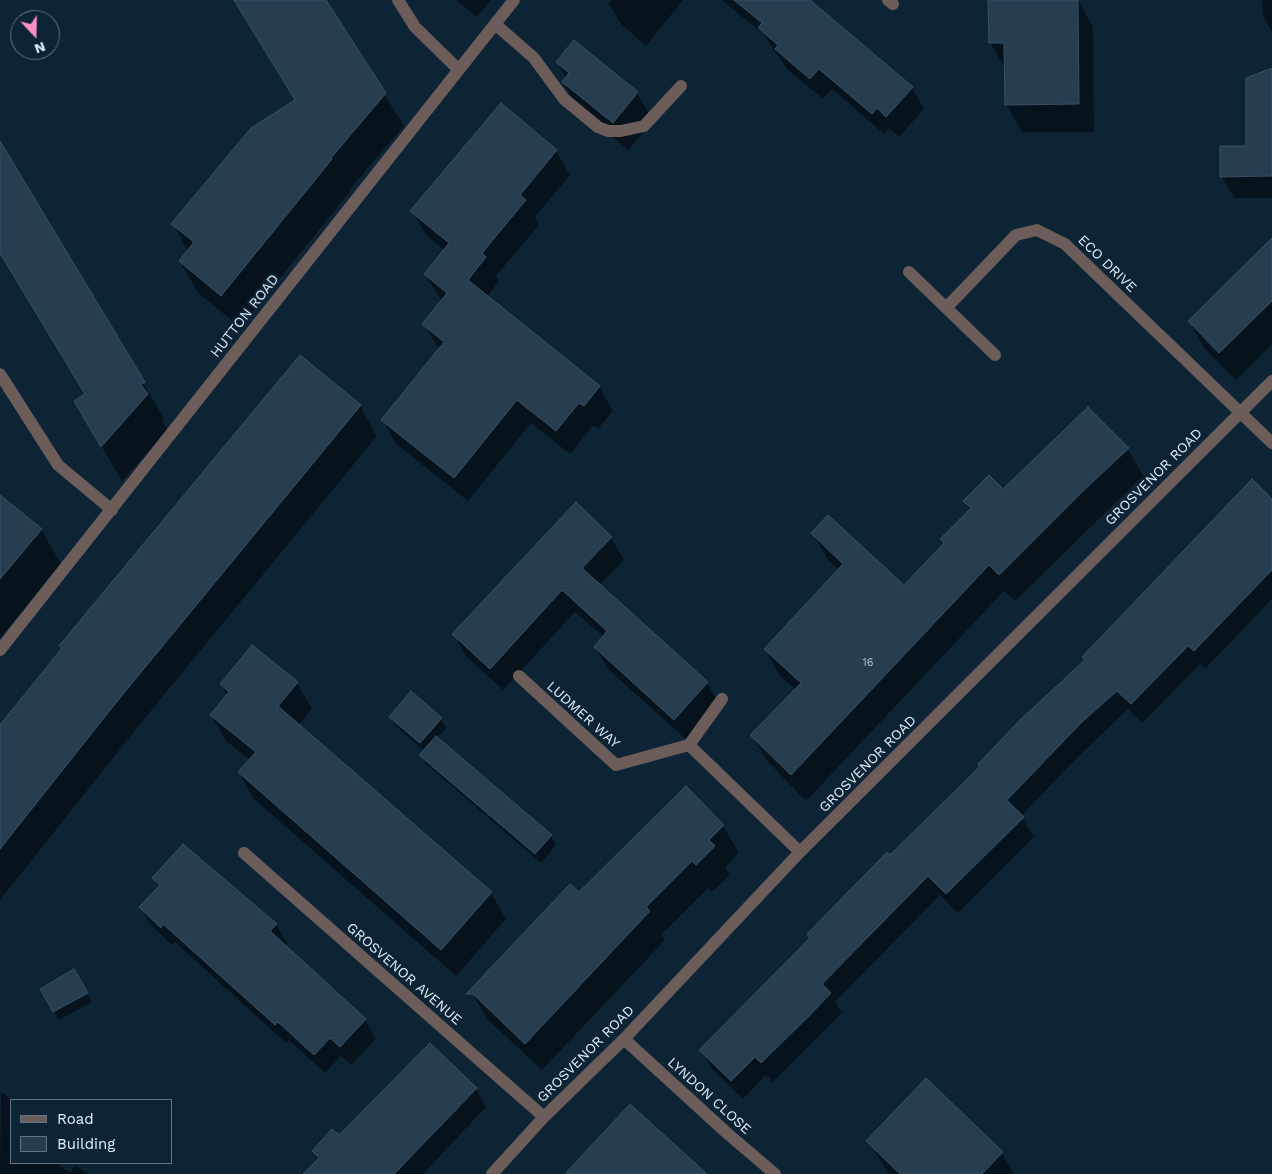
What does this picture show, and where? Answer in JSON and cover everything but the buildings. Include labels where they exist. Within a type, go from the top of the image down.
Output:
[{"type":"street","points":[[398,0],[415,27],[458,69]]},
{"type":"street","name":"HUTTON ROAD","points":[[0,650],[514,0]]},
{"type":"street","points":[[495,24],[534,58],[564,99],[598,127],[608,131],[627,130],[644,126],[681,86]]},
{"type":"street","name":"ECO DRIVE","points":[[946,308],[1016,235],[1037,230],[1065,244],[1272,443]]},
{"type":"street","points":[[909,272],[995,355]]},
{"type":"street","points":[[1,378],[58,465],[112,510]]},
{"type":"street","name":"GROSVENOR ROAD","points":[[492,1174],[544,1117],[624,1039],[800,852],[1272,381]]},
{"type":"street","name":"LUDMER WAY","points":[[519,676],[616,765],[689,745]]},
{"type":"street","points":[[722,699],[689,745],[800,852]]},
{"type":"street","name":"GROSVENOR AVENUE","points":[[244,853],[544,1117]]},
{"type":"street","name":"LYNDON CLOSE","points":[[624,1039],[728,1134],[775,1174]]}]
